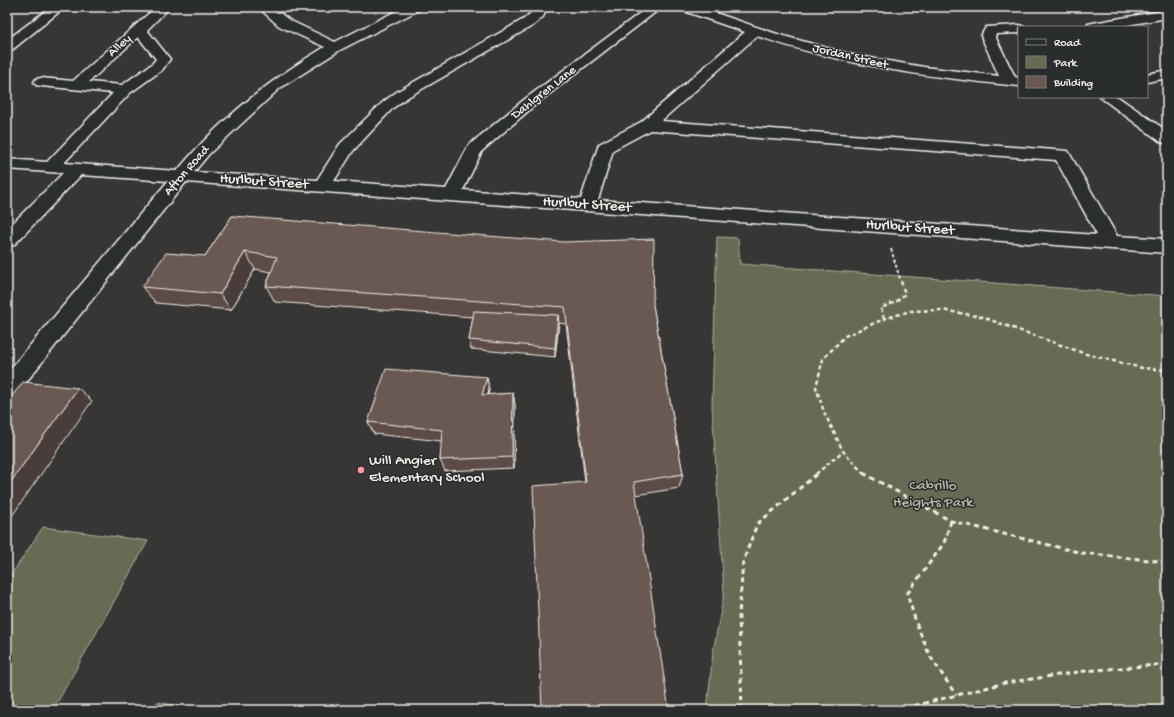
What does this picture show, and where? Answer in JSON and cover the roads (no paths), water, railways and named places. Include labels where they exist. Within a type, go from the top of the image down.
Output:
[{"type":"street","points":[[7,47],[59,7]]},
{"type":"street","name":"Alley","points":[[77,85],[164,7]]},
{"type":"street","points":[[264,7],[284,24],[335,47]]},
{"type":"street","points":[[322,186],[346,148],[388,105],[403,94],[528,22],[538,14],[541,7]]},
{"type":"street","name":"Dahlgren Lane","points":[[452,196],[475,149],[530,102],[656,7]]},
{"type":"street","name":"Jordan Street","points":[[686,7],[830,54],[892,67],[959,77],[1014,81]]},
{"type":"street","name":"Afton Road","points":[[7,389],[203,150],[275,85],[335,47],[406,8]]},
{"type":"street","points":[[1099,26],[1167,14]]},
{"type":"street","points":[[1014,81],[988,36],[991,30],[1018,28]]},
{"type":"street","points":[[50,168],[125,90],[157,67],[163,59],[139,29]]},
{"type":"street","points":[[588,205],[605,147],[647,125],[755,30]]},
{"type":"street","points":[[1148,78],[1167,74]]},
{"type":"street","points":[[41,82],[125,90]]},
{"type":"street","points":[[1109,98],[1167,139]]},
{"type":"street","points":[[647,125],[1062,155],[1111,242]]},
{"type":"street","name":"Hurlbut Street","points":[[7,164],[1167,246]]},
{"type":"street","points":[[7,240],[76,170]]},
{"type":"place","name":"Will Angier Elementary School","points":[[361,470]]},
{"type":"park label","name":"Cabrillo Heights Park","points":[[933,494]]}]
